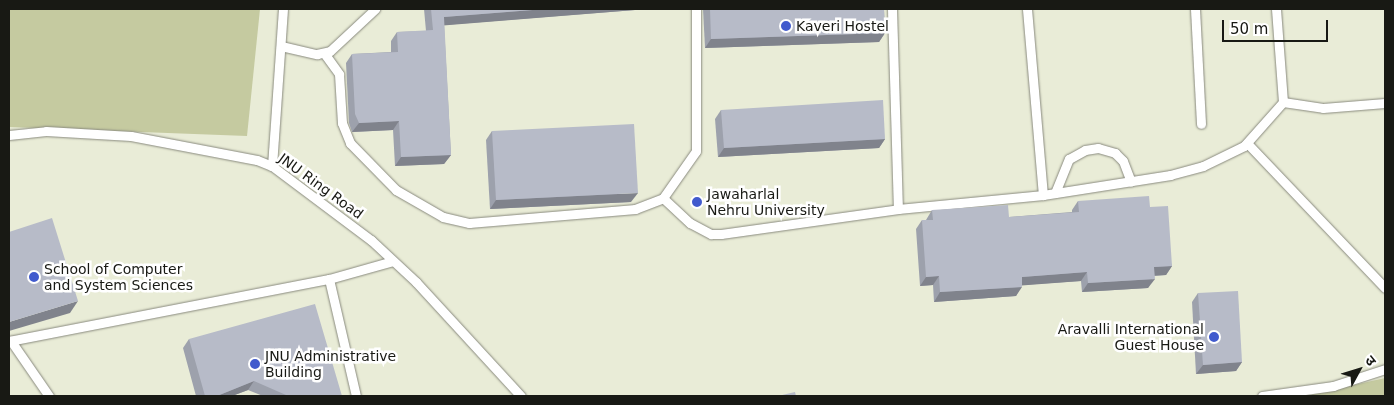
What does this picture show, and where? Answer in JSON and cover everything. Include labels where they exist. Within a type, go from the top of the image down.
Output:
[{"type":"lane","points":[[272,166],[283,9]]},
{"type":"lane","points":[[324,53],[375,9]]},
{"type":"lane","points":[[281,46],[324,53],[339,74],[342,123],[350,143],[396,190],[443,217],[469,223],[635,209],[663,198],[696,151],[696,9]]},
{"type":"lane","points":[[892,9],[898,209]]},
{"type":"lane","points":[[1027,9],[1042,195]]},
{"type":"lane","points":[[1195,9],[1201,124]]},
{"type":"lane","points":[[663,198],[690,223],[716,234],[898,209],[1042,195],[1130,182],[1203,166],[1232,154],[1247,143],[1283,102],[1276,9]]},
{"type":"lane","points":[[1283,102],[1323,108],[1385,103]]},
{"type":"lane","name":"JNU Ring Road","points":[[9,135],[46,131],[131,136],[257,160],[272,166],[362,233],[393,261],[521,396]]},
{"type":"lane","points":[[1247,143],[1385,288]]},
{"type":"lane","points":[[1055,193],[1069,158],[1086,150],[1098,148],[1115,153],[1123,161],[1130,182]]},
{"type":"lane","points":[[49,396],[10,341],[330,279],[393,261]]},
{"type":"lane","points":[[330,279],[356,396]]},
{"type":"lane","points":[[1262,396],[1333,386],[1385,369]]},
{"type":"shaded area","name":"Jawaharlal Nehru University","points":[[9,9],[1385,9],[1385,396],[9,396]]},
{"type":"green space","points":[[9,9],[260,9],[247,136],[9,127]]},
{"type":"green space","points":[[1385,378],[1385,396],[1305,396]]},
{"type":"building","points":[[431,9],[545,9],[444,17],[451,155],[401,157],[399,121],[359,123],[355,114],[352,54],[398,52],[397,32],[433,30]]},
{"type":"building","points":[[710,9],[884,9],[885,33],[711,39]]},
{"type":"building","points":[[883,100],[885,139],[724,148],[721,110]]},
{"type":"building","points":[[634,124],[638,193],[496,200],[492,131]]},
{"type":"building","points":[[1149,196],[1150,207],[1168,206],[1172,266],[1154,267],[1155,279],[1088,283],[1087,272],[1022,277],[1022,287],[940,292],[939,276],[926,277],[922,220],[933,220],[932,210],[1008,205],[1009,217],[1079,212],[1078,201]]},
{"type":"building","name":"School of Computer and System Sciences","points":[[52,218],[78,301],[9,322],[9,232]]},
{"type":"building","name":"Aravalli International Guest House","points":[[1238,291],[1242,362],[1203,365],[1198,293]]},
{"type":"building","name":"JNU Administrative Building","points":[[315,304],[342,396],[282,396],[286,395],[254,381],[217,396],[205,396],[189,339]]},
{"type":"building","points":[[795,392],[796,396],[778,396]]},
{"type":"place","name":"Kaveri Hostel","points":[[786,26]]},
{"type":"place","name":"Jawaharlal Nehru University","points":[[697,202]]},
{"type":"place","name":"School of Computer and System Sciences","points":[[34,277]]},
{"type":"place","name":"Aravalli International Guest House","points":[[1214,337]]},
{"type":"place","name":"JNU Administrative Building","points":[[255,364]]}]
